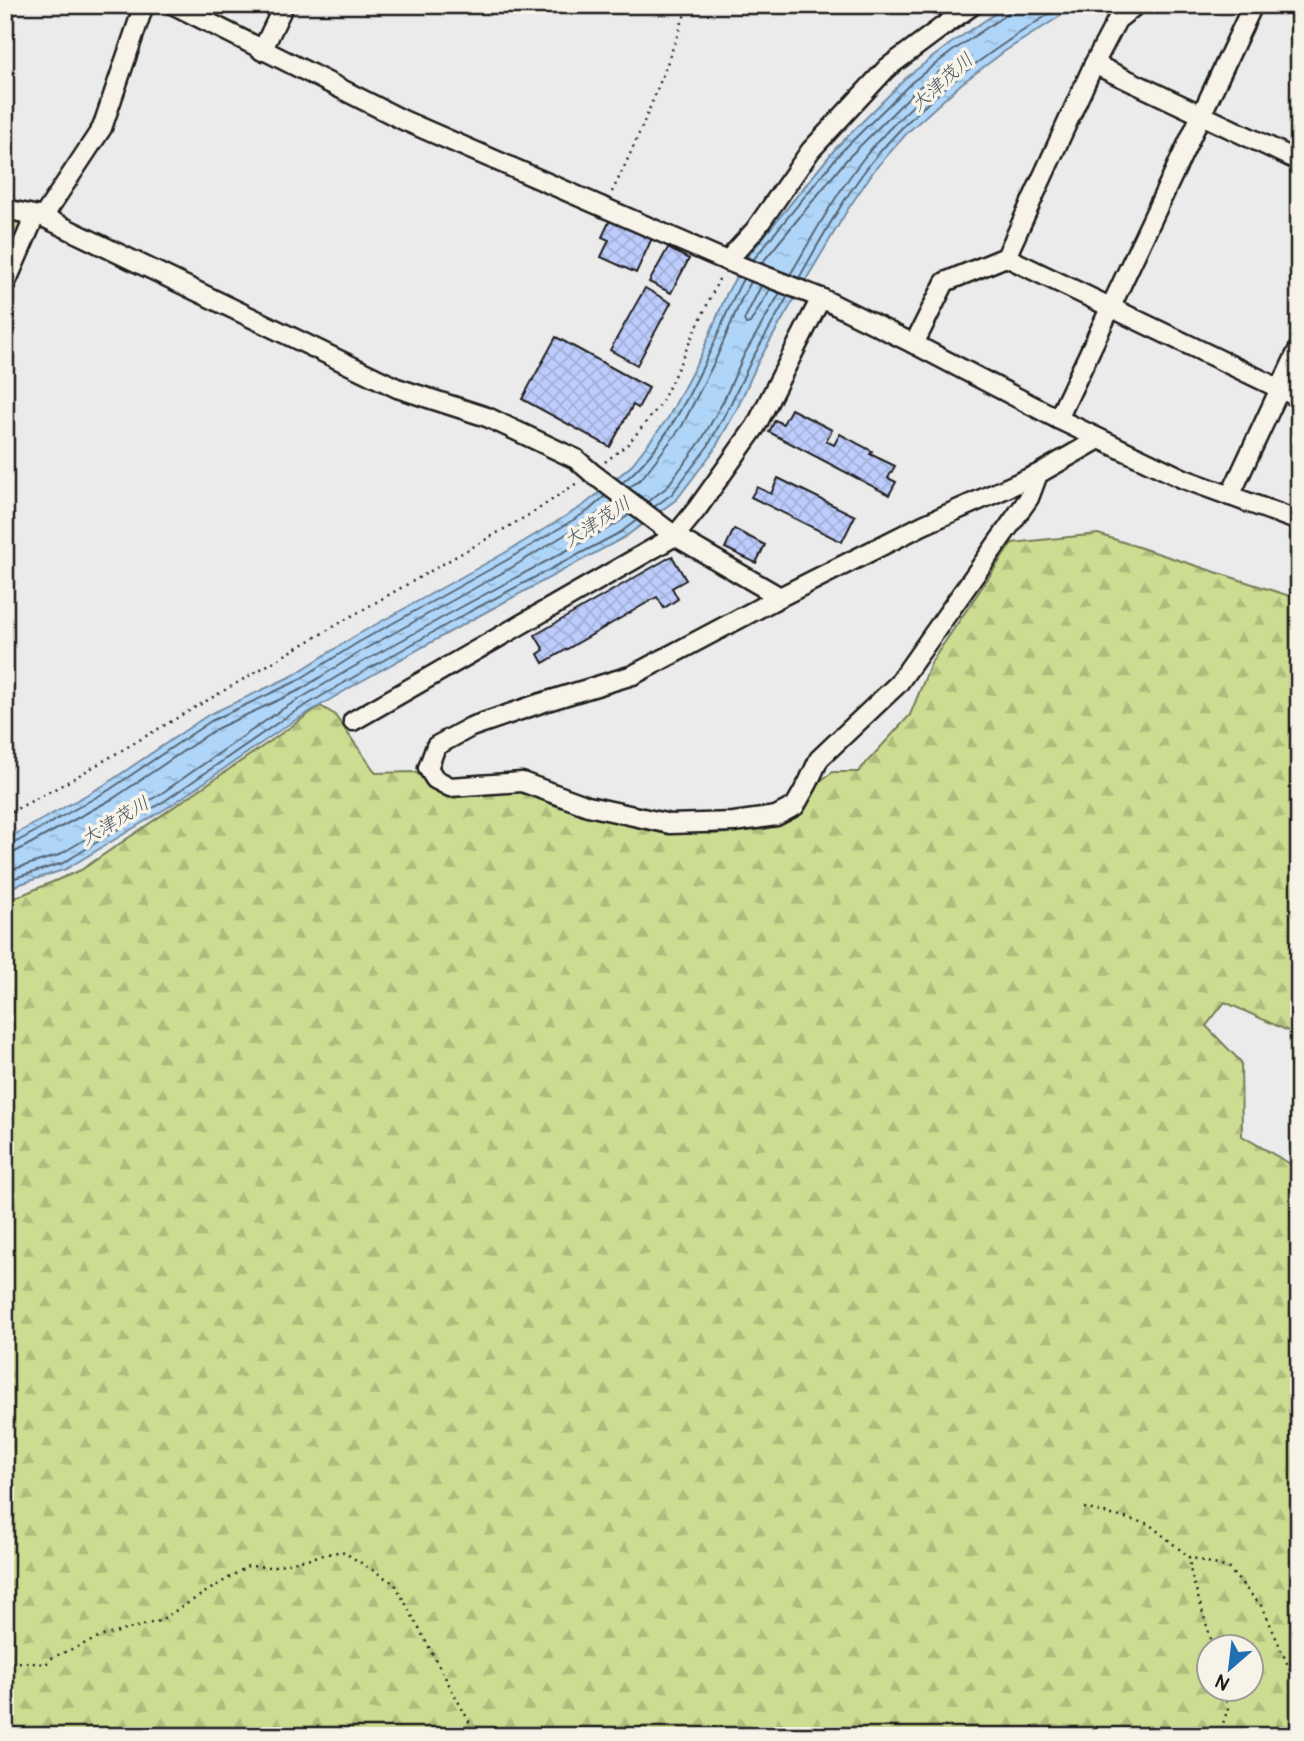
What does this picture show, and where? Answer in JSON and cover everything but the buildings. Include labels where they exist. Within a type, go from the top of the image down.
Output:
[{"type":"street","points":[[5,285],[39,216],[102,128],[144,5]]},
{"type":"street","points":[[174,5],[403,120],[727,261],[821,298],[1058,419],[1184,479],[1299,521]]},
{"type":"street","points":[[262,51],[284,5]]},
{"type":"street","points":[[727,261],[755,230],[811,150],[887,68],[973,5]]},
{"type":"street","points":[[914,344],[945,282],[1006,257],[1094,64],[1117,20],[1136,5]]},
{"type":"street","points":[[1058,419],[1253,5]]},
{"type":"street","points":[[1094,64],[1299,160]]},
{"type":"street","points":[[5,209],[39,216],[397,388],[487,417],[576,458],[675,536],[780,597]]},
{"type":"street","points":[[1006,257],[1299,398]]},
{"type":"street","points":[[354,720],[675,536],[757,426],[821,298]]},
{"type":"street","points":[[1230,496],[1299,348]]},
{"type":"street","points":[[1038,474],[1022,508],[898,684],[819,759],[795,806],[776,816],[734,822],[670,824],[588,806],[522,782],[450,786],[435,779],[428,768],[436,746],[471,727],[633,675],[923,525],[1038,474],[1099,439]]},
{"type":"path","points":[[604,208],[656,96],[688,5]]},
{"type":"path","points":[[5,815],[64,784],[534,512],[592,473],[628,444],[661,404],[727,261]]},
{"type":"path","points":[[1084,1508],[1149,1524],[1189,1557],[1228,1568],[1263,1608],[1294,1679],[1299,1699]]},
{"type":"path","points":[[5,1664],[46,1664],[53,1657],[103,1636],[159,1620],[248,1566],[270,1567],[342,1551],[395,1584],[474,1731],[502,1736]]},
{"type":"path","points":[[1189,1557],[1191,1574],[1208,1632]]},
{"type":"path","points":[[1219,1736],[1228,1708],[1226,1702]]},
{"type":"green space","points":[[5,215],[27,223],[5,272]]},
{"type":"green space","points":[[1098,534],[1299,599],[1299,1036],[1225,1002],[1206,1026],[1241,1062],[1242,1136],[1299,1169],[1299,1736],[5,1736],[5,902],[81,870],[320,706],[334,714],[376,773],[415,772],[441,792],[516,788],[644,827],[714,834],[766,829],[789,812],[791,801],[833,772],[858,772],[910,715],[932,661],[1012,543]]},
{"type":"water","name":"大津茂川","points":[[1008,5],[1078,5],[1005,51],[961,84],[908,132],[875,169],[848,209],[758,362],[737,409],[714,450],[677,499],[625,537],[358,683],[289,724],[170,806],[66,869],[5,889],[5,840],[106,784],[208,715],[292,676],[355,636],[503,554],[584,505],[630,467],[668,418],[701,355],[727,293],[748,256],[835,149],[908,76]]},
{"type":"waterway","points":[[5,299],[9,289]]}]
